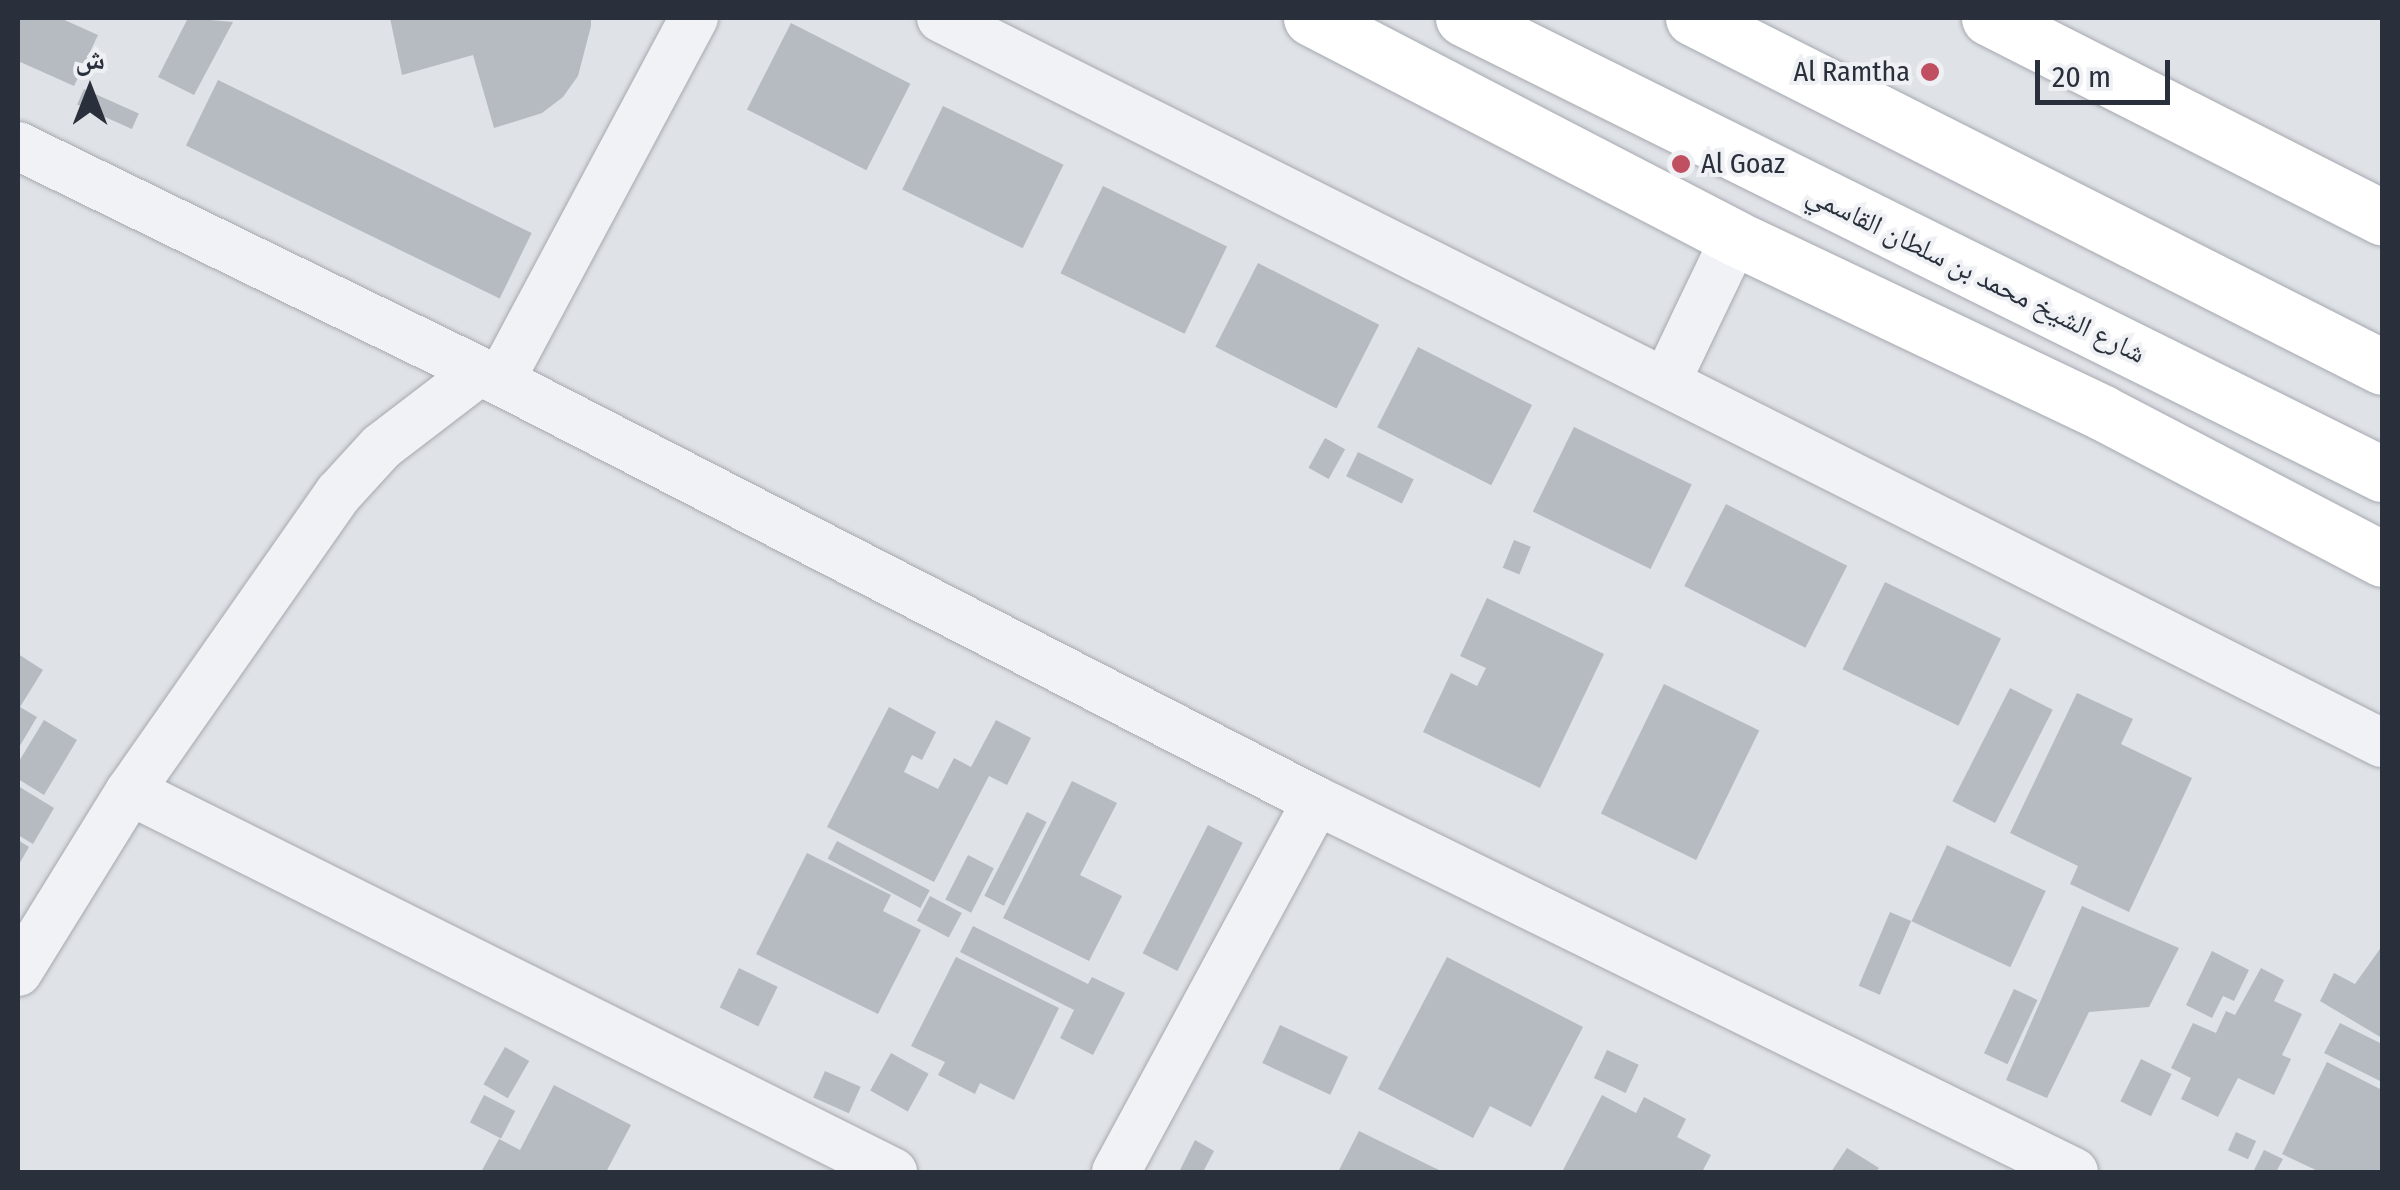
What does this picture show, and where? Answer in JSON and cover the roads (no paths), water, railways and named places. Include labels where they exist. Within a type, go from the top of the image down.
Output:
[{"type":"main road","points":[[1312,18],[1735,238],[2103,413],[2382,559]]},
{"type":"main road","name":"شارع الشيخ محمد بن سلطان القاسمي","points":[[1463,18],[2382,474]]},
{"type":"main road","points":[[1693,18],[2382,368]]},
{"type":"main road","points":[[1988,18],[2382,217]]},
{"type":"main road","points":[[1931,253],[2042,366],[2103,413]]},
{"type":"street","points":[[18,972],[130,792],[339,492],[380,447],[489,376],[694,18]]},
{"type":"street","points":[[941,18],[2382,743]]},
{"type":"street","points":[[18,146],[489,376],[1317,801],[2074,1172]]},
{"type":"street","points":[[1666,382],[1735,238]]},
{"type":"street","points":[[130,792],[827,1159],[893,1172]]},
{"type":"street","points":[[1116,1172],[1317,801]]},
{"type":"place","name":"Al Ramtha","points":[[1930,72]]},
{"type":"place","name":"Al Goaz","points":[[1681,164]]}]
